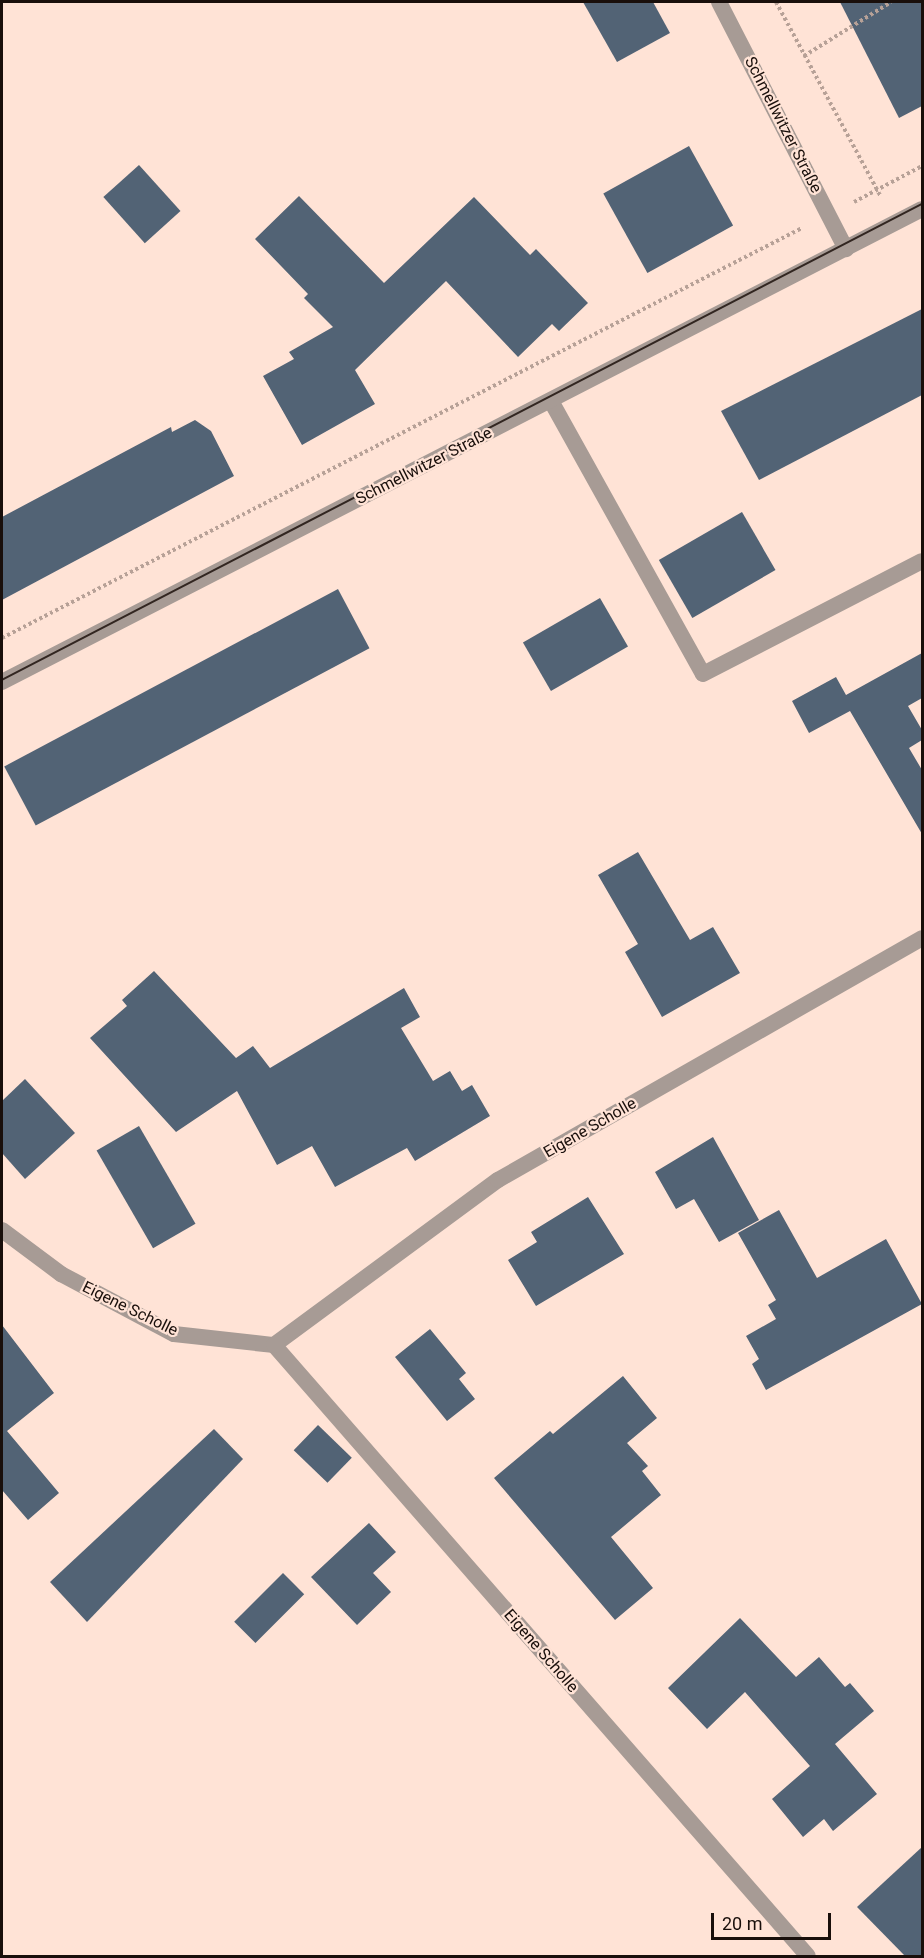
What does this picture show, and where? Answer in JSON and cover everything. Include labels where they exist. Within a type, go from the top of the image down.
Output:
[{"type":"street","name":"Schmellwitzer Straße","points":[[718,2],[846,249]]},
{"type":"street","name":"Schmellwitzer Straße","points":[[2,682],[922,209]]},
{"type":"street","points":[[551,401],[703,674],[922,561]]},
{"type":"street","name":"Eigene Scholle","points":[[274,1345],[498,1180],[922,938]]},
{"type":"street","name":"Eigene Scholle","points":[[2,1230],[61,1274],[174,1334],[274,1345],[808,1956]]},
{"type":"path","points":[[776,2],[895,223]]},
{"type":"path","points":[[804,56],[891,2]]},
{"type":"path","points":[[2,638],[922,166]]},
{"type":"building","points":[[583,2],[653,2],[670,33],[617,62]]},
{"type":"building","points":[[840,2],[922,2],[922,106],[899,118]]},
{"type":"building","points":[[689,146],[733,226],[647,273],[603,194]]},
{"type":"building","points":[[139,165],[180,211],[145,243],[103,197]]},
{"type":"building","points":[[299,196],[384,283],[474,197],[530,255],[536,249],[588,303],[559,331],[552,324],[518,357],[446,281],[355,370],[375,404],[302,445],[263,376],[294,359],[289,352],[333,327],[304,298],[308,294],[255,239]]},
{"type":"building","points":[[922,309],[922,395],[759,480],[721,411]]},
{"type":"building","points":[[195,420],[211,431],[234,476],[2,600],[2,517],[171,427],[172,432]]},
{"type":"building","points":[[742,512],[776,570],[692,618],[659,560]]},
{"type":"building","points":[[338,589],[369,648],[36,826],[4,766]]},
{"type":"building","points":[[600,598],[628,646],[551,691],[523,642]]},
{"type":"building","points":[[922,653],[922,698],[908,706],[922,730],[922,740],[909,748],[922,770],[922,834],[850,711],[809,733],[792,701],[836,677],[846,695]]},
{"type":"building","points":[[638,852],[690,940],[713,927],[740,973],[662,1017],[625,952],[638,944],[598,875]]},
{"type":"building","points":[[154,971],[236,1058],[253,1046],[270,1068],[404,988],[420,1017],[401,1028],[433,1081],[450,1071],[462,1091],[472,1085],[490,1116],[415,1161],[407,1148],[335,1187],[312,1146],[277,1165],[237,1091],[176,1132],[90,1038],[127,1006],[122,1000]]},
{"type":"building","points":[[25,1079],[75,1133],[25,1179],[2,1153],[2,1101]]},
{"type":"building","points":[[139,1126],[195,1224],[153,1248],[97,1150]]},
{"type":"building","points":[[713,1137],[759,1220],[719,1242],[694,1199],[676,1209],[655,1172]]},
{"type":"building","points":[[588,1197],[624,1254],[536,1306],[508,1260],[537,1242],[531,1232]]},
{"type":"building","points":[[779,1210],[817,1278],[886,1239],[922,1304],[766,1390],[752,1364],[759,1359],[746,1336],[776,1319],[768,1305],[776,1300],[738,1233]]},
{"type":"building","points":[[2,1325],[54,1393],[7,1431],[59,1493],[28,1520],[2,1490]]},
{"type":"building","points":[[430,1329],[466,1373],[459,1379],[475,1399],[447,1421],[395,1357]]},
{"type":"building","points":[[623,1376],[657,1418],[627,1443],[648,1466],[642,1471],[661,1495],[611,1537],[653,1588],[615,1620],[494,1478],[550,1431],[553,1434]]},
{"type":"building","points":[[318,1425],[352,1458],[327,1483],[294,1450]]},
{"type":"building","points":[[214,1429],[243,1459],[87,1622],[50,1582]]},
{"type":"building","points":[[369,1523],[396,1552],[373,1573],[391,1592],[357,1625],[311,1577]]},
{"type":"building","points":[[283,1573],[304,1594],[255,1643],[234,1622]]},
{"type":"building","points":[[740,1618],[796,1677],[819,1657],[845,1687],[850,1683],[874,1711],[835,1744],[877,1794],[833,1831],[824,1819],[803,1837],[772,1799],[810,1766],[745,1692],[707,1729],[668,1688]]},
{"type":"building","points":[[922,1847],[922,1956],[905,1956],[857,1907]]},
{"type":"tram line","points":[[2,680],[922,204]]}]
